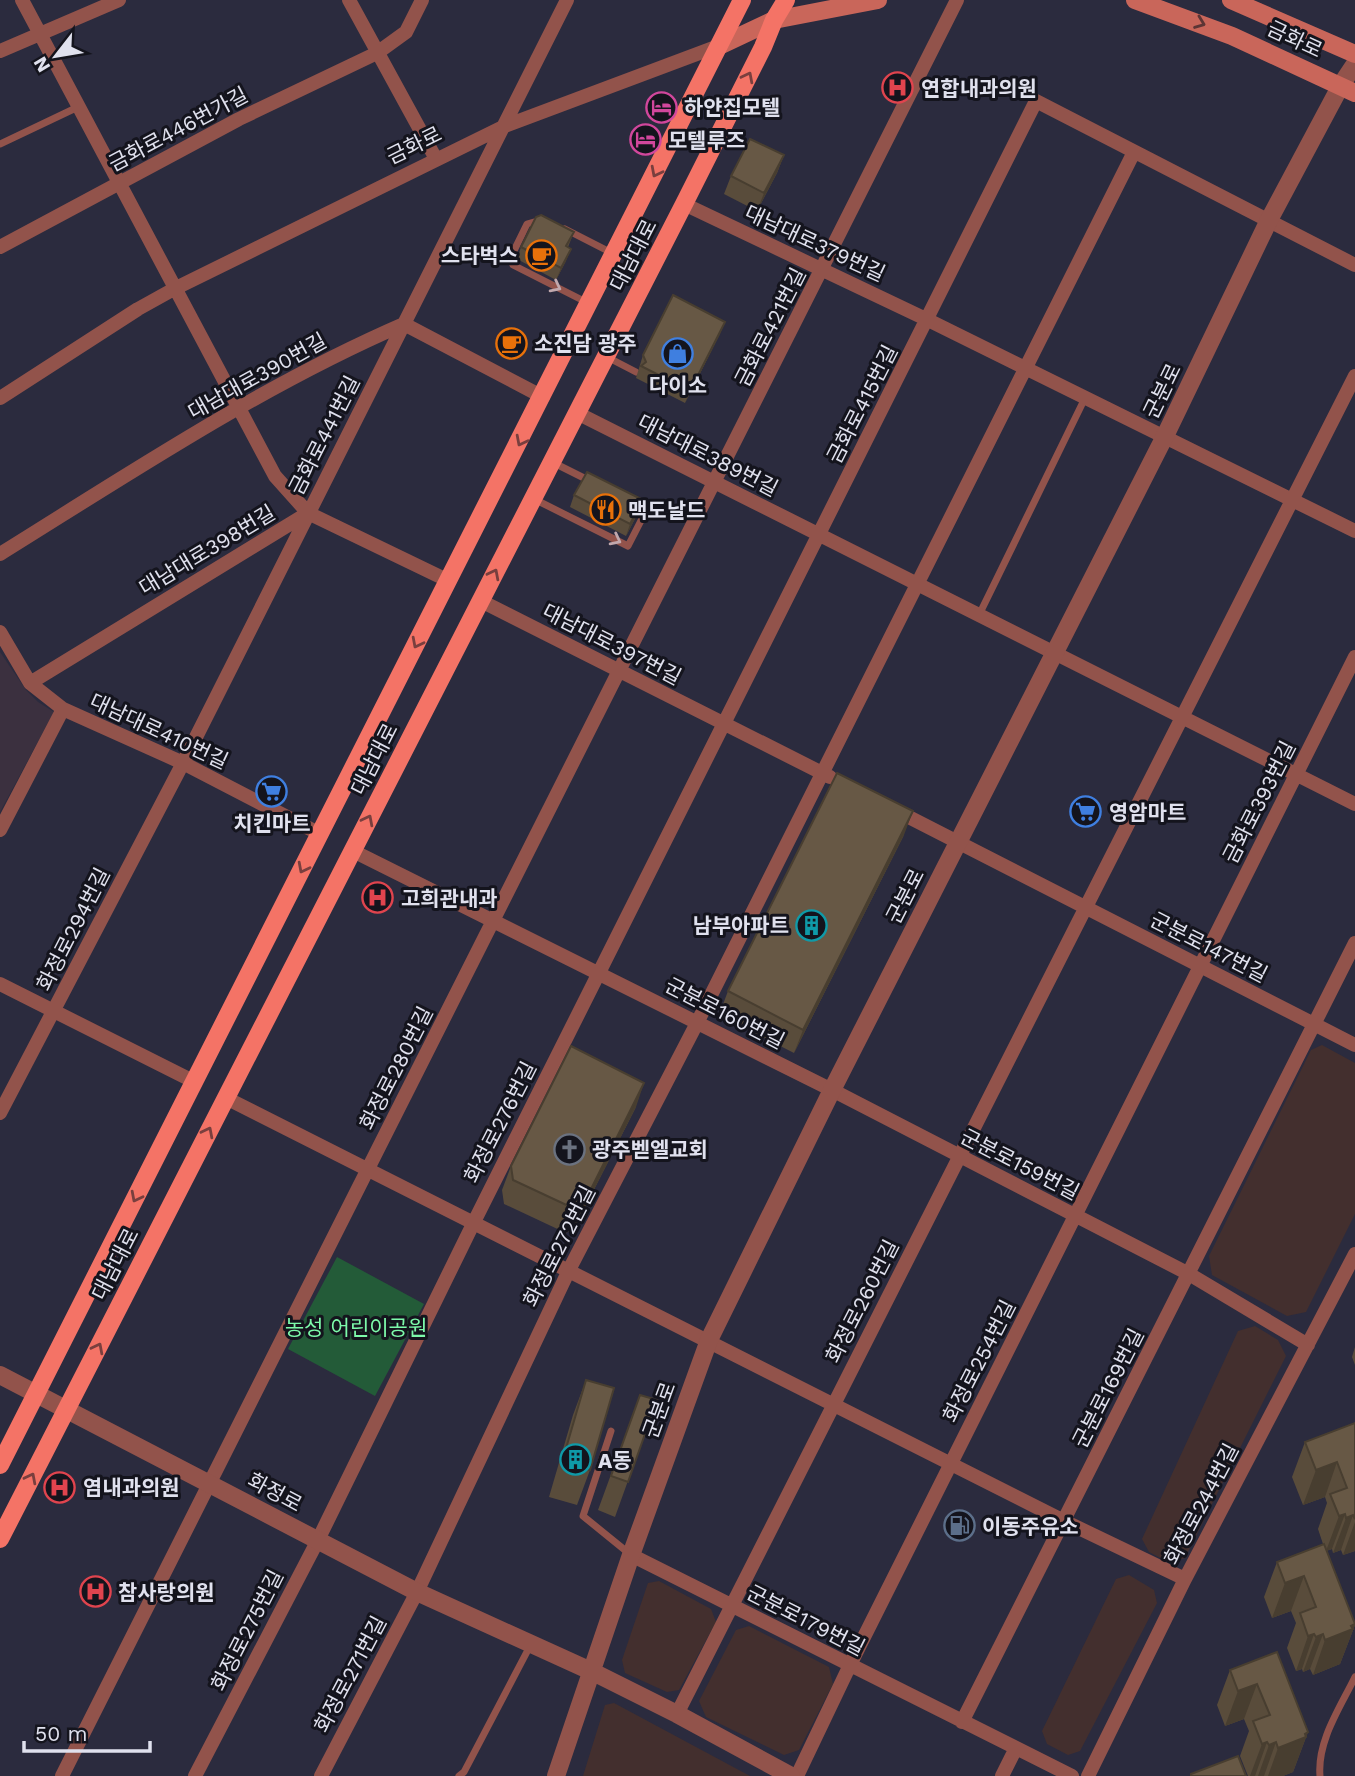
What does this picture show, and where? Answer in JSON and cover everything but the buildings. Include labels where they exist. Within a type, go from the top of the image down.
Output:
[{"type":"main road","name":"대남대로","points":[[0,1465],[743,0]]},
{"type":"main road","name":"대남대로","points":[[0,1538],[606,357],[786,0]]},
{"type":"main road","name":"금화로","points":[[720,46],[774,20],[878,0]]},
{"type":"main road","name":"금화로","points":[[1136,0],[1233,36],[1348,89]]},
{"type":"main road","name":"금화로","points":[[1231,0],[1355,54]]},
{"type":"street","points":[[22,0],[275,477],[308,513]]},
{"type":"street","points":[[0,51],[119,0]]},
{"type":"street","points":[[349,0],[436,159]]},
{"type":"street","name":"금화로446번가길","points":[[0,247],[239,119],[377,53],[406,32],[422,0]]},
{"type":"street","name":"금화로441번길","points":[[183,763],[567,0]]},
{"type":"street","name":"금화로421번길","points":[[620,671],[957,0]]},
{"type":"street","name":"금화로","points":[[0,398],[138,309],[174,289],[436,159],[505,126],[720,46]]},
{"type":"street","name":"군분로","points":[[556,1776],[631,1555],[709,1340],[832,1090],[1165,436],[1269,220],[1348,89],[1355,64]]},
{"type":"street","name":"금화로415번길","points":[[724,724],[1036,101],[1134,152]]},
{"type":"street","points":[[1134,152],[1355,265]]},
{"type":"street","name":"화정로272번길","points":[[417,1592],[569,1270],[823,774],[1134,152]]},
{"type":"street","name":"대남대로379번길","points":[[684,204],[928,320],[1355,531]]},
{"type":"street","points":[[404,324],[543,397]]},
{"type":"street","name":"대남대로390번길","points":[[0,554],[238,406],[404,324]]},
{"type":"street","points":[[1086,907],[1355,376]]},
{"type":"street","name":"대남대로389번길","points":[[577,413],[1355,804]]},
{"type":"street","name":"대남대로398번길","points":[[30,683],[308,513],[449,581]]},
{"type":"street","name":"대남대로397번길","points":[[481,601],[847,786]]},
{"type":"street","points":[[0,632],[30,683],[63,709]]},
{"type":"street","name":"금화로393번길","points":[[1200,966],[1355,657]]},
{"type":"street","name":"화정로280번길","points":[[62,1776],[620,671]]},
{"type":"street","name":"대남대로410번길","points":[[0,830],[63,709],[183,763],[320,834]]},
{"type":"street","name":"화정로276번길","points":[[317,1540],[724,724]]},
{"type":"street","name":"화정로294번길","points":[[0,1114],[183,763]]},
{"type":"street","name":"군분로147번길","points":[[884,804],[1355,1045]]},
{"type":"street","name":"군분로160번길","points":[[352,851],[832,1090]]},
{"type":"street","name":"화정로260번길","points":[[677,1714],[1086,907]]},
{"type":"street","points":[[1189,1274],[1355,943]]},
{"type":"street","name":"화정로254번길","points":[[797,1776],[1200,966]]},
{"type":"street","points":[[0,984],[195,1082]]},
{"type":"street","name":"군분로159번길","points":[[832,1090],[1189,1274],[1308,1345]]},
{"type":"street","points":[[226,1098],[1064,1521],[1185,1579]]},
{"type":"street","name":"화정로244번길","points":[[1088,1776],[1185,1579],[1355,1254]]},
{"type":"street","name":"군분로169번길","points":[[1064,1521],[1189,1274]]},
{"type":"street","name":"화정로","points":[[0,1375],[417,1592],[593,1672],[791,1776]]},
{"type":"street","points":[[962,1722],[1064,1521]]},
{"type":"street","name":"화정로275번길","points":[[195,1776],[317,1540]]},
{"type":"street","name":"군분로179번길","points":[[631,1555],[1072,1776]]},
{"type":"street","name":"화정로271번길","points":[[321,1776],[417,1592]]},
{"type":"street","points":[[1002,1776],[1016,1748]]},
{"type":"lane","points":[[0,144],[78,107]]},
{"type":"lane","points":[[548,221],[538,220],[527,224],[510,259],[513,265],[590,304]]},
{"type":"lane","points":[[559,226],[615,254]]},
{"type":"lane","points":[[606,357],[636,372]]},
{"type":"lane","points":[[979,615],[1085,398]]},
{"type":"lane","points":[[552,462],[601,486]]},
{"type":"lane","points":[[533,498],[628,546],[647,509],[624,498]]},
{"type":"lane","points":[[611,1431],[583,1516],[631,1555]]},
{"type":"lane","points":[[459,1776],[464,1772],[530,1645]]},
{"type":"lane","points":[[1320,1776],[1322,1746],[1355,1677]]},
{"type":"shaded area","points":[[0,652],[26,690],[54,712],[0,812]]},
{"type":"shaded area","points":[[1322,1045],[1355,1063],[1355,1214],[1306,1312],[1287,1316],[1212,1275],[1209,1256],[1311,1050]]},
{"type":"shaded area","points":[[1255,1326],[1278,1340],[1286,1356],[1185,1558],[1170,1563],[1149,1552],[1142,1539],[1238,1331]]},
{"type":"shaded area","points":[[1129,1575],[1154,1590],[1157,1603],[1080,1751],[1068,1755],[1047,1744],[1042,1731],[1116,1579]]},
{"type":"shaded area","points":[[659,1581],[711,1609],[716,1622],[679,1690],[667,1692],[625,1673],[622,1660],[648,1583]]},
{"type":"shaded area","points":[[749,1626],[829,1667],[833,1684],[799,1750],[784,1755],[706,1717],[699,1701],[736,1630]]},
{"type":"shaded area","points":[[614,1703],[750,1776],[583,1776],[605,1705]]},
{"type":"green space","name":"농성 어린이공원","points":[[337,1257],[424,1304],[375,1396],[288,1349]]},
{"type":"place","name":"연합내과의원","points":[[898,88]]},
{"type":"place","name":"하얀집모텔","points":[[661,107]]},
{"type":"place","name":"모텔루즈","points":[[645,140]]},
{"type":"place","name":"스타벅스","points":[[541,255]]},
{"type":"place","name":"소진담 광주","points":[[511,343]]},
{"type":"place","name":"다이소","points":[[678,353]]},
{"type":"place","name":"맥도날드","points":[[605,510]]},
{"type":"place","name":"치킨마트","points":[[272,791]]},
{"type":"place","name":"영암마트","points":[[1086,812]]},
{"type":"place","name":"고희관내과","points":[[378,898]]},
{"type":"place","name":"남부아파트","points":[[812,925]]},
{"type":"place","name":"광주벧엘교회","points":[[569,1149]]},
{"type":"place","name":"A동","points":[[575,1460]]},
{"type":"place","name":"염내과의원","points":[[60,1487]]},
{"type":"place","name":"이동주유소","points":[[959,1526]]},
{"type":"place","name":"참사랑의원","points":[[95,1592]]}]
